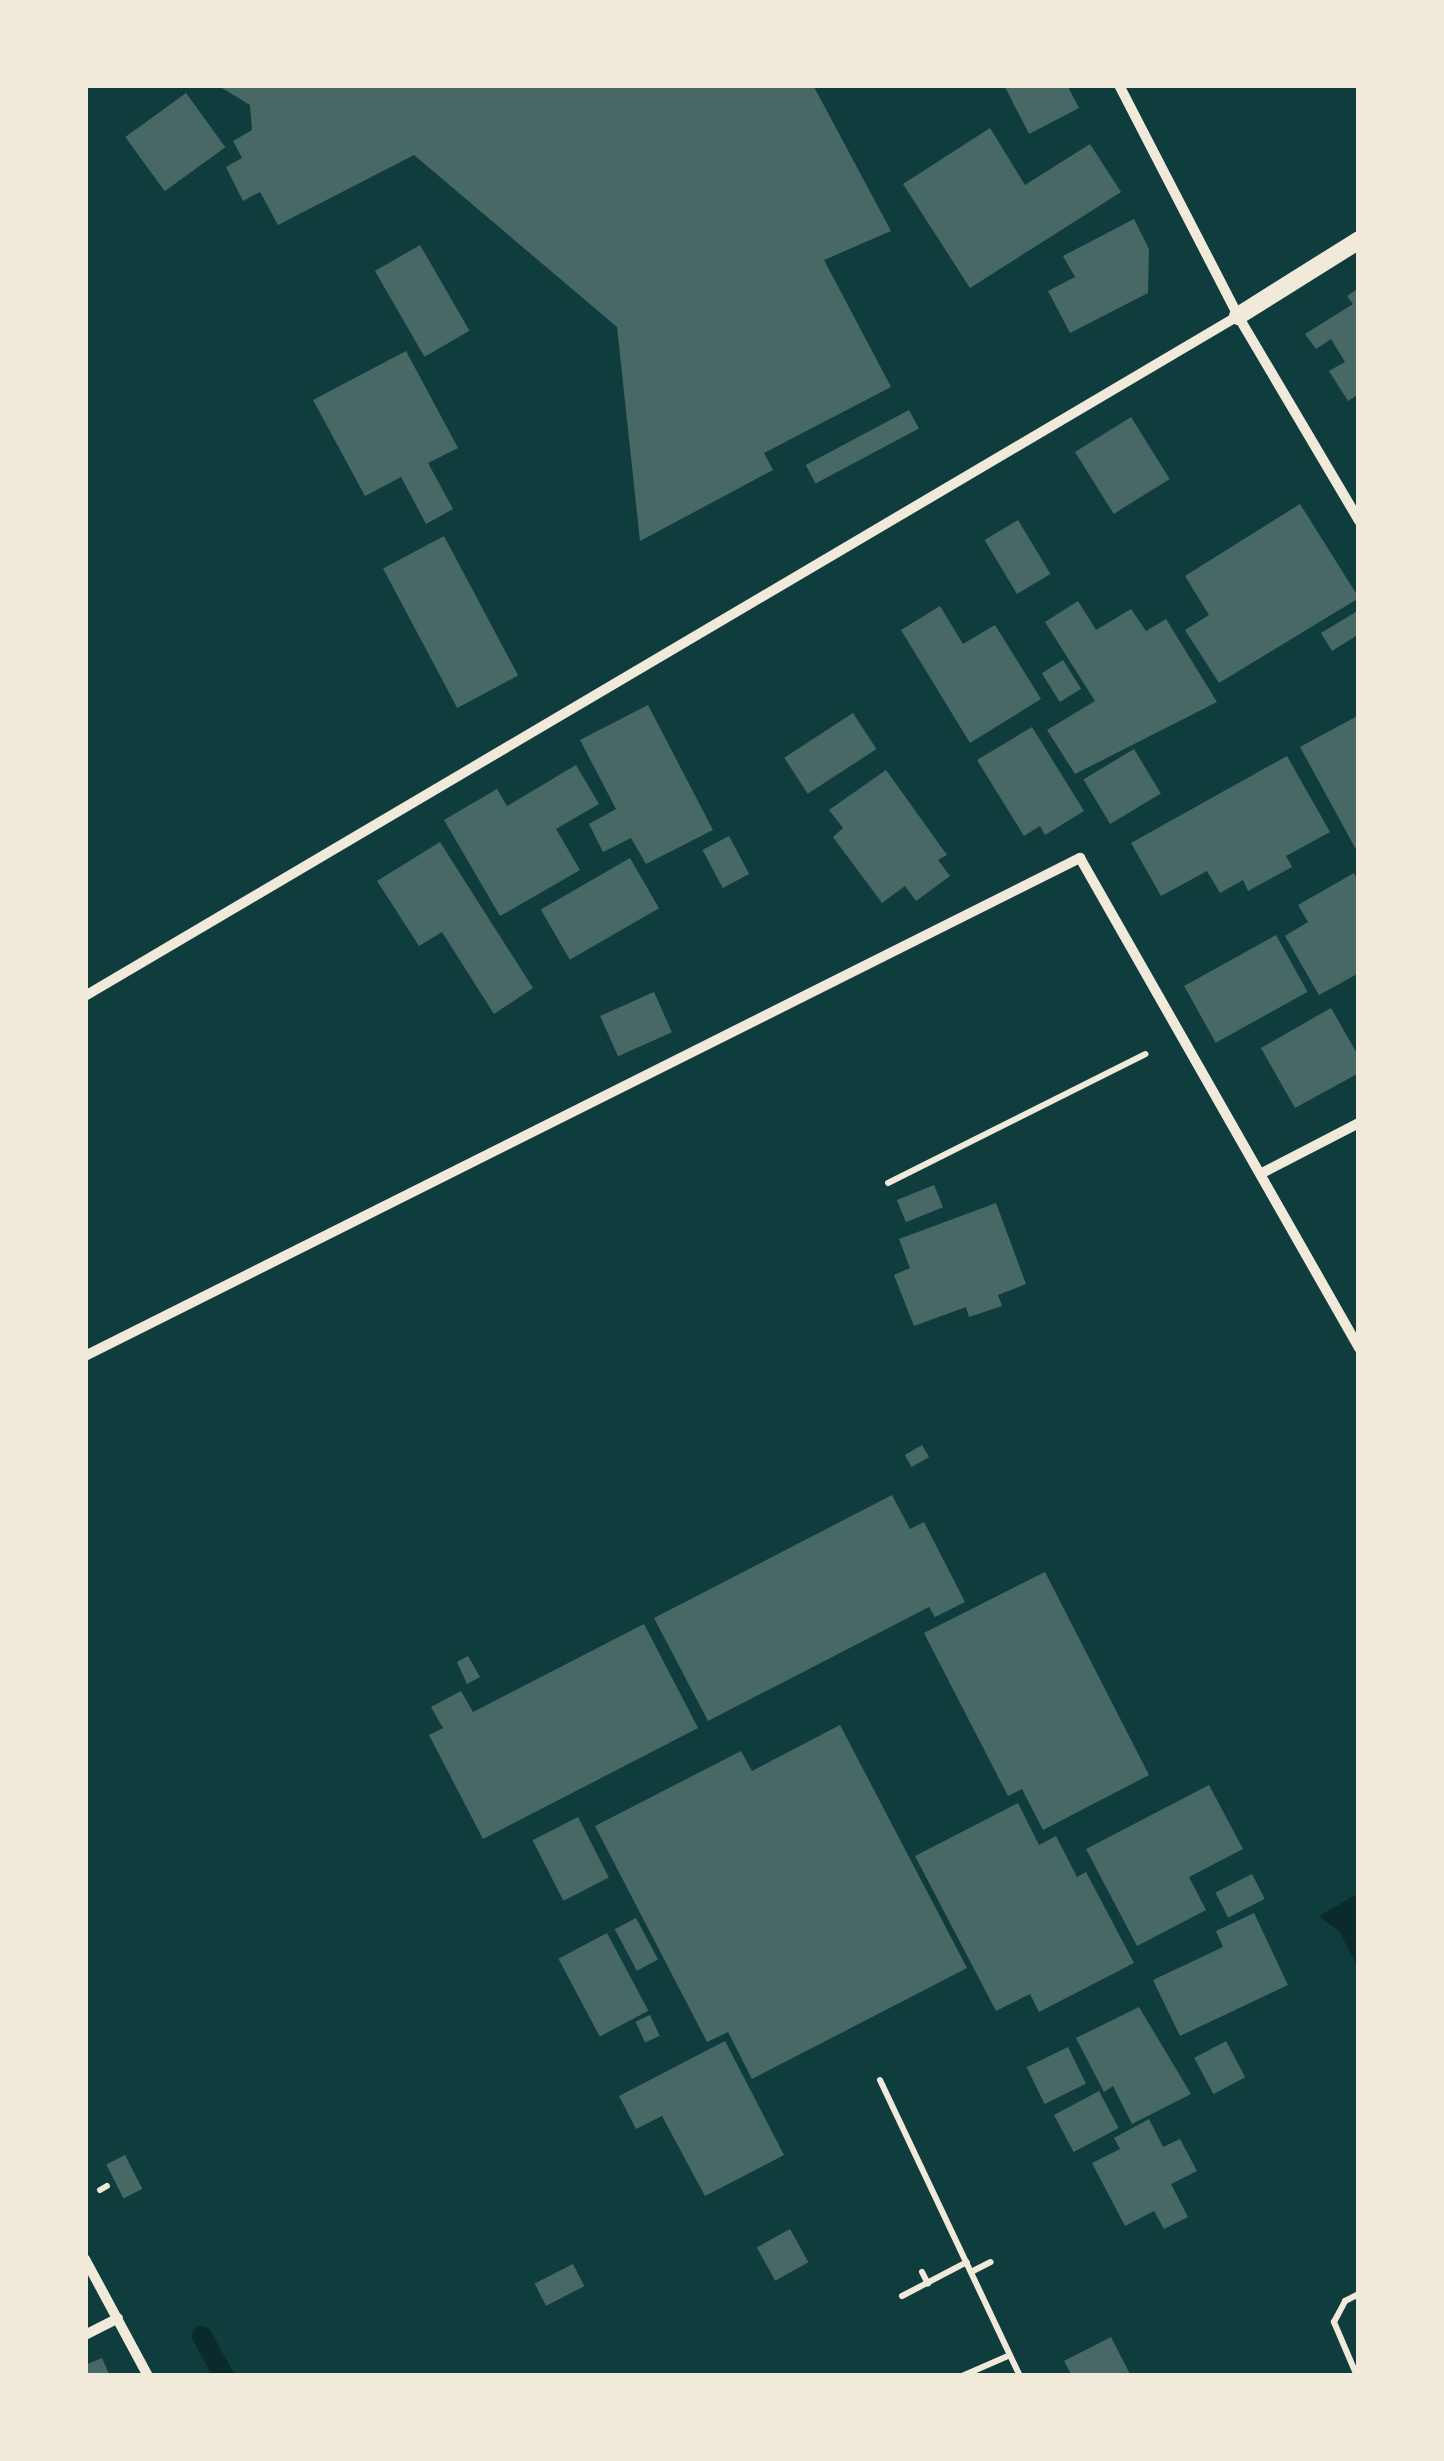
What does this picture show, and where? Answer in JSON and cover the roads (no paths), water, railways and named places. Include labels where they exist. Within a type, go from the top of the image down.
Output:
[{"type":"street","points":[[1118,85],[1238,316],[1359,521]]},
{"type":"street","points":[[85,996],[1238,316],[1359,240]]},
{"type":"street","points":[[85,1356],[1080,858],[1359,1348]]},
{"type":"street","points":[[1262,1174],[1359,1124]]},
{"type":"street","points":[[85,2259],[148,2376]]},
{"type":"street","points":[[85,2334],[118,2318]]},
{"type":"water","points":[[1359,1893],[1359,1970],[1339,1931],[1319,1916]]},
{"type":"waterway","points":[[202,2336],[224,2376]]}]
